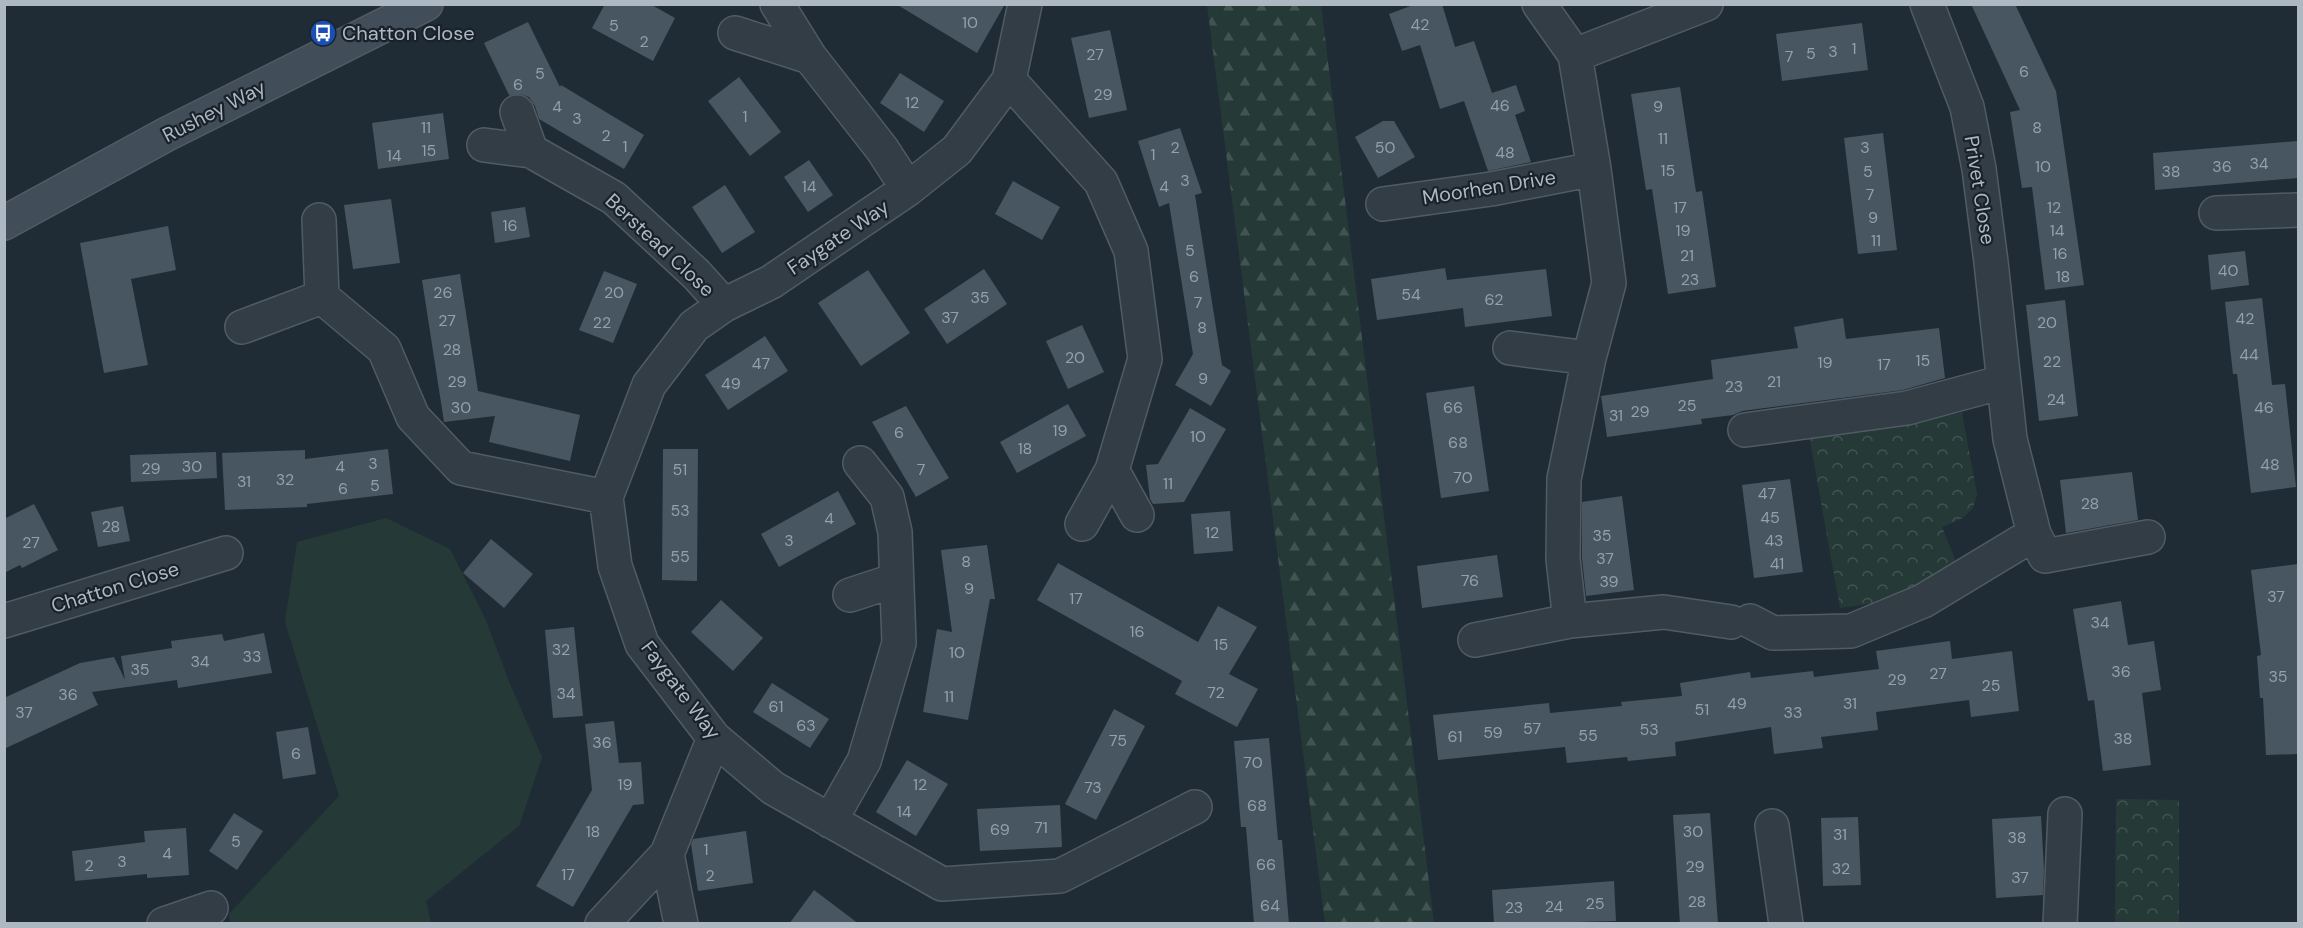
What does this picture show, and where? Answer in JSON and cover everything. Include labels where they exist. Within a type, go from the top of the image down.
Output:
[{"type":"street","name":"Rushey Way","points":[[4,223],[167,134],[426,4]]},
{"type":"street","points":[[777,4],[810,57],[882,149],[908,189]]},
{"type":"street","name":"Faygate Way","points":[[1025,4],[1009,80],[957,150],[908,189],[771,282],[724,305],[694,326],[649,385],[606,496],[615,566],[642,644],[714,738],[773,788],[942,884],[1060,876],[1195,807]]},
{"type":"street","points":[[1539,4],[1575,54],[1594,169],[1609,283],[1589,358],[1564,479],[1563,559],[1570,621]]},
{"type":"street","points":[[1575,54],[1706,4]]},
{"type":"street","name":"Privet Close","points":[[1927,4],[1967,107],[1991,262],[2010,439],[2034,534],[2045,556],[2148,537]]},
{"type":"street","points":[[735,33],[810,57]]},
{"type":"street","points":[[1009,80],[1101,182],[1131,251],[1145,359],[1112,470],[1082,524]]},
{"type":"street","points":[[517,112],[531,152]]},
{"type":"street","name":"Berstead Close","points":[[484,145],[531,152],[614,198],[696,274],[724,305]]},
{"type":"street","name":"Moorhen Drive","points":[[1383,204],[1491,189],[1594,169]]},
{"type":"street","points":[[2216,213],[2298,210]]},
{"type":"street","points":[[319,220],[322,297],[384,349],[413,417],[461,468],[606,496]]},
{"type":"street","points":[[242,327],[322,297]]},
{"type":"street","points":[[1510,348],[1589,358]]},
{"type":"street","points":[[1745,430],[1907,408],[2003,382]]},
{"type":"street","points":[[830,821],[864,761],[899,643],[895,532],[887,497],[860,463]]},
{"type":"street","points":[[1112,470],[1137,515]]},
{"type":"street","points":[[1475,640],[1570,621],[1664,612],[1740,622],[1773,633],[1851,631],[1923,601],[2034,534]]},
{"type":"street","name":"Chatton Close","points":[[4,621],[226,553]]},
{"type":"street","points":[[850,595],[896,580]]},
{"type":"street","points":[[602,924],[667,854],[714,738]]},
{"type":"street","points":[[2060,924],[2065,814]]},
{"type":"street","points":[[1772,826],[1786,924]]},
{"type":"street","points":[[667,854],[681,924]]},
{"type":"street","points":[[164,924],[212,908]]},
{"type":"green space","points":[[1207,5],[1321,5],[1434,923],[1325,923]]},
{"type":"green space","points":[[1962,413],[1977,494],[1973,508],[1963,518],[1942,527],[1956,562],[1920,597],[1840,608],[1809,435]]},
{"type":"green space","points":[[386,518],[450,549],[485,618],[510,684],[542,757],[519,826],[426,901],[431,923],[230,924],[229,914],[339,796],[285,622],[297,542]]},
{"type":"green space","points":[[2116,799],[2179,800],[2179,923],[2115,923]]},
{"type":"building","points":[[605,4],[650,4],[675,18],[653,61],[592,28]]},
{"type":"building","points":[[896,4],[1005,4],[977,53]]},
{"type":"building","points":[[1416,4],[1442,4],[1455,47],[1474,41],[1492,93],[1516,85],[1525,111],[1515,115],[1531,162],[1488,171],[1464,101],[1440,109],[1420,45],[1402,51],[1389,14]]},
{"type":"building","points":[[1971,4],[2015,4],[2056,91],[2084,285],[2045,290],[2032,187],[2022,188],[2010,112],[2020,110]]},
{"type":"building","points":[[528,22],[560,87],[561,85],[644,135],[624,169],[539,119],[529,97],[520,94],[509,95],[484,43]]},
{"type":"building","points":[[1862,23],[1868,70],[1782,81],[1776,34]]},
{"type":"building","points":[[1110,30],[1127,110],[1089,118],[1071,38]]},
{"type":"building","points":[[900,73],[944,101],[924,132],[880,103]]},
{"type":"building","points":[[739,77],[781,132],[750,156],[708,101]]},
{"type":"building","points":[[1680,87],[1696,192],[1702,191],[1716,287],[1668,294],[1652,189],[1646,190],[1631,94]]},
{"type":"building","points":[[443,113],[449,159],[378,169],[372,123]]},
{"type":"building","points":[[1383,121],[1394,121],[1415,157],[1378,178],[1355,137]]},
{"type":"building","points":[[1180,128],[1202,193],[1195,195],[1222,365],[1231,371],[1211,406],[1175,385],[1193,354],[1169,203],[1159,207],[1138,141]]},
{"type":"building","points":[[1883,133],[1897,250],[1858,254],[1844,138]]},
{"type":"building","points":[[2298,141],[2298,178],[2155,190],[2153,153]]},
{"type":"building","points":[[809,160],[833,195],[808,212],[784,177]]},
{"type":"building","points":[[1013,181],[1060,207],[1042,240],[995,214]]},
{"type":"building","points":[[725,185],[755,232],[722,253],[692,207]]},
{"type":"building","points":[[391,199],[400,263],[353,269],[344,205]]},
{"type":"building","points":[[525,207],[530,237],[495,243],[491,212]]},
{"type":"building","points":[[168,226],[176,270],[131,279],[148,365],[104,373],[80,243]]},
{"type":"building","points":[[2245,251],[2249,285],[2211,290],[2208,255]]},
{"type":"building","points":[[1445,268],[1447,280],[1546,269],[1552,316],[1465,327],[1463,308],[1377,320],[1371,279]]},
{"type":"building","points":[[984,269],[1007,304],[947,344],[924,309]]},
{"type":"building","points":[[868,270],[910,333],[861,366],[818,303]]},
{"type":"building","points":[[604,271],[637,284],[613,343],[579,330]]},
{"type":"building","points":[[460,274],[478,391],[580,415],[570,461],[489,442],[495,416],[444,422],[422,280]]},
{"type":"building","points":[[2262,298],[2272,385],[2285,384],[2296,487],[2251,493],[2237,374],[2233,374],[2225,302]]},
{"type":"building","points":[[2065,300],[2078,416],[2039,421],[2026,305]]},
{"type":"building","points":[[1843,318],[1846,339],[1939,328],[1945,378],[1903,390],[1742,411],[1733,415],[1701,419],[1702,424],[1607,437],[1601,396],[1713,379],[1711,360],[1798,348],[1794,327]]},
{"type":"building","points":[[1082,325],[1104,372],[1068,389],[1046,341]]},
{"type":"building","points":[[765,336],[788,371],[728,410],[705,375]]},
{"type":"building","points":[[1474,386],[1489,491],[1441,498],[1426,393]]},
{"type":"building","points":[[1068,404],[1086,436],[1017,473],[1000,442]]},
{"type":"building","points":[[906,406],[949,478],[916,497],[872,422]]},
{"type":"building","points":[[1190,408],[1226,429],[1184,502],[1153,504],[1150,499],[1146,465],[1158,464]]},
{"type":"building","points":[[388,449],[393,494],[307,504],[307,507],[225,510],[222,453],[305,450],[305,459]]},
{"type":"building","points":[[663,449],[698,449],[697,581],[662,580]]},
{"type":"building","points":[[216,452],[217,478],[131,482],[130,455]]},
{"type":"building","points":[[2132,472],[2138,520],[2066,533],[2060,480]]},
{"type":"building","points":[[1790,479],[1803,572],[1754,578],[1742,485]]},
{"type":"building","points":[[838,491],[856,524],[779,567],[761,534]]},
{"type":"building","points":[[1622,496],[1634,590],[1586,596],[1582,558],[1582,502]]},
{"type":"building","points":[[34,504],[58,550],[22,568],[20,565],[4,573],[4,519]]},
{"type":"building","points":[[123,506],[130,541],[98,547],[91,512]]},
{"type":"building","points":[[1230,511],[1233,551],[1194,554],[1191,514]]},
{"type":"building","points":[[491,539],[533,574],[504,608],[463,573]]},
{"type":"building","points":[[987,545],[995,599],[990,599],[968,720],[923,712],[937,629],[952,632],[941,550]]},
{"type":"building","points":[[1497,555],[1503,597],[1422,608],[1417,566]]},
{"type":"building","points":[[1058,563],[1198,642],[1218,606],[1257,627],[1229,674],[1258,689],[1237,727],[1175,694],[1182,681],[1037,600]]},
{"type":"building","points":[[2298,564],[2298,754],[2266,755],[2263,698],[2260,698],[2257,656],[2261,655],[2251,570]]},
{"type":"building","points":[[721,600],[763,638],[733,671],[691,632]]},
{"type":"building","points":[[2121,601],[2128,645],[2154,641],[2161,690],[2142,693],[2151,765],[2103,771],[2094,700],[2088,701],[2073,609]]},
{"type":"building","points":[[574,627],[583,716],[553,718],[545,630]]},
{"type":"building","points":[[264,633],[272,673],[178,688],[177,680],[92,692],[98,705],[4,749],[4,698],[80,663],[114,657],[125,680],[121,656],[172,648],[171,641],[222,634],[224,641]]},
{"type":"building","points":[[1950,641],[1952,659],[2012,651],[2019,711],[1971,717],[1969,700],[1876,712],[1878,730],[1821,737],[1823,748],[1774,754],[1771,727],[1675,742],[1676,756],[1628,761],[1627,757],[1567,763],[1565,747],[1438,760],[1433,715],[1549,703],[1550,713],[1622,706],[1621,702],[1682,696],[1680,683],[1750,672],[1751,678],[1813,671],[1814,677],[1879,669],[1876,651]]},
{"type":"building","points":[[772,683],[829,719],[810,748],[753,712]]},
{"type":"building","points":[[1114,709],[1145,726],[1096,820],[1065,804]]},
{"type":"building","points":[[614,721],[619,763],[641,762],[644,804],[633,805],[573,907],[536,886],[592,790],[585,724]]},
{"type":"building","points":[[308,727],[316,774],[283,779],[276,732]]},
{"type":"building","points":[[1269,738],[1278,840],[1282,840],[1289,924],[1254,924],[1246,827],[1241,827],[1234,741]]},
{"type":"building","points":[[907,760],[948,784],[916,836],[876,812]]},
{"type":"building","points":[[1060,805],[1062,847],[980,851],[977,809]]},
{"type":"building","points":[[234,813],[263,831],[237,870],[209,851]]},
{"type":"building","points":[[1710,813],[1718,924],[1680,924],[1673,815]]},
{"type":"building","points":[[2041,816],[2043,895],[1996,898],[1992,819]]},
{"type":"building","points":[[1858,817],[1861,885],[1823,886],[1821,818]]},
{"type":"building","points":[[186,828],[189,875],[147,878],[147,874],[75,881],[72,851],[145,842],[144,831]]},
{"type":"building","points":[[746,831],[753,883],[698,891],[691,844],[693,839]]},
{"type":"building","points":[[1614,881],[1616,921],[1494,924],[1492,890]]},
{"type":"building","points":[[814,890],[859,924],[789,924]]},
{"type":"place","name":"Chatton Close","points":[[323,33]]}]
